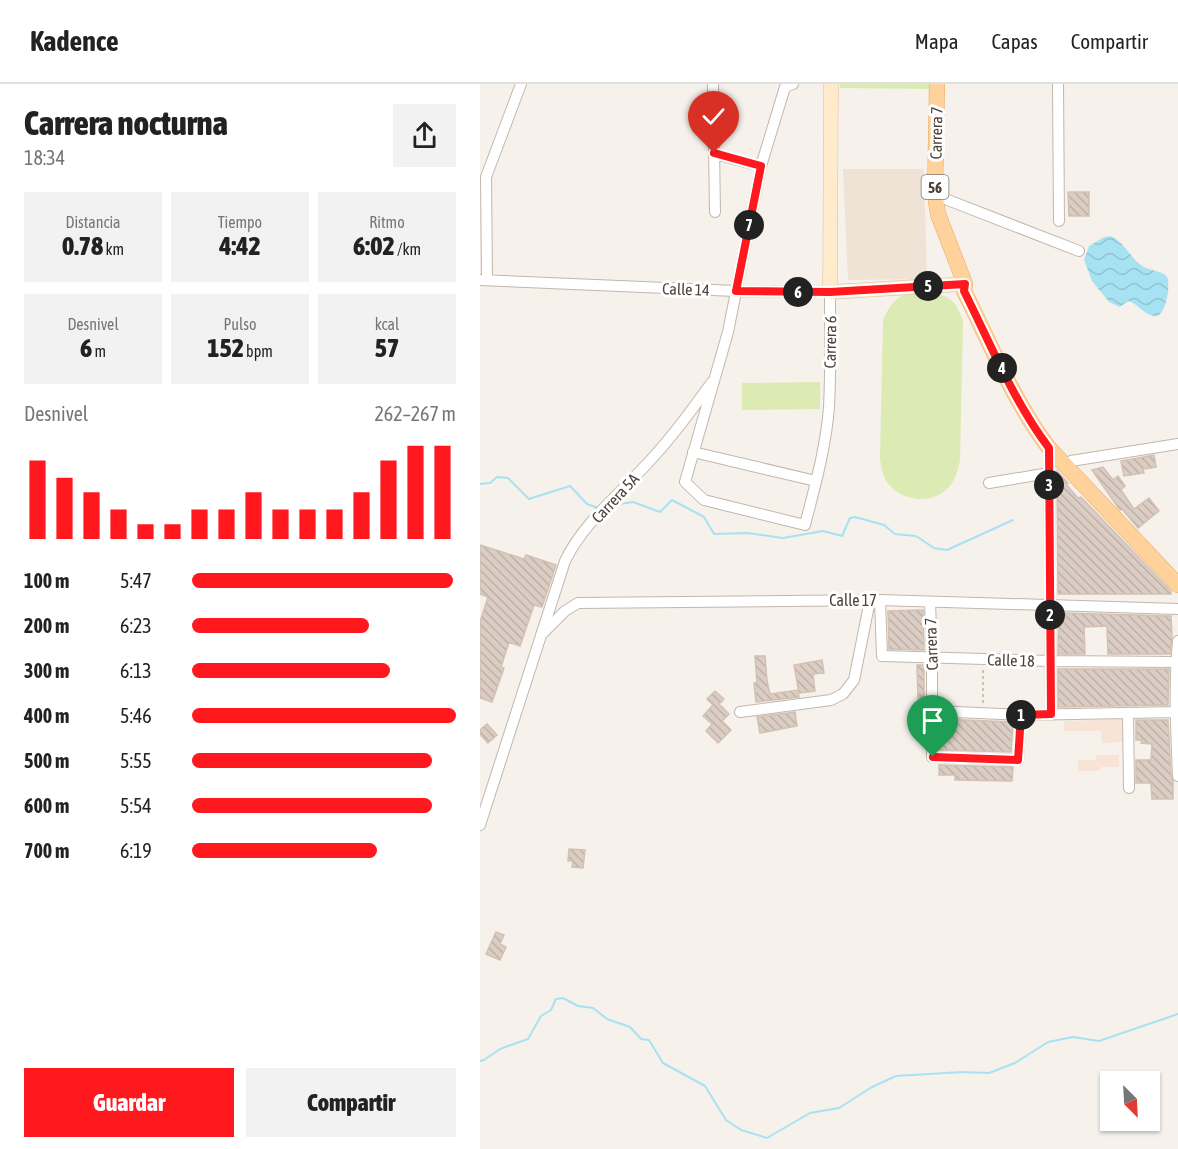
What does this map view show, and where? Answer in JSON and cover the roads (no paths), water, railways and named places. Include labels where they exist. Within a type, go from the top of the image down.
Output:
[{"type":"main road","name":"Carrera 6","points":[[830,292],[831,84]]},
{"type":"main road","name":"Carrera 7","points":[[937,84],[935,195],[938,214],[965,284]]},
{"type":"main road","name":"Calle 14","points":[[830,292],[965,284]]},
{"type":"main road","name":"56","points":[[965,284],[964,291],[1036,431],[1178,574]]},
{"type":"main road","name":"56","points":[[1068,463],[1178,585]]},
{"type":"street","points":[[484,280],[486,177],[521,84]]},
{"type":"street","points":[[713,84],[715,212]]},
{"type":"street","points":[[1058,84],[1059,221]]},
{"type":"street","name":"Carrera 5A","points":[[789,85],[761,166],[728,332],[685,482],[704,500],[805,525]]},
{"type":"street","points":[[714,153],[761,166]]},
{"type":"street","points":[[935,195],[1079,251]]},
{"type":"street","name":"Calle 14","points":[[484,280],[736,291],[830,292]]},
{"type":"street","name":"Carrera 6","points":[[805,525],[823,448],[829,408],[830,292]]},
{"type":"street","name":"Carrera 5A","points":[[480,825],[565,561],[572,546],[665,444],[716,376]]},
{"type":"street","points":[[1049,443],[1051,714]]},
{"type":"street","points":[[1068,463],[1178,444]]},
{"type":"street","points":[[693,452],[816,481]]},
{"type":"street","points":[[988,483],[1049,473]]},
{"type":"street","points":[[740,712],[831,700],[843,694],[854,680],[875,600]]},
{"type":"street","name":"Calle 17","points":[[541,635],[565,611],[578,603],[875,600],[1178,609]]},
{"type":"street","name":"Calle 18","points":[[875,600],[882,656],[1176,662]]},
{"type":"street","name":"Carrera 7","points":[[930,602],[933,757],[1018,760],[1021,715]]},
{"type":"street","points":[[1178,641],[1176,662],[1178,776]]},
{"type":"street","points":[[933,711],[1021,715],[1177,712]]},
{"type":"street","points":[[1128,714],[1129,788]]},
{"type":"water","points":[[1111,236],[1141,265],[1167,277],[1167,298],[1163,310],[1157,316],[1149,315],[1128,301],[1120,307],[1109,302],[1092,281],[1084,260],[1089,246],[1104,237]]},
{"type":"waterway","points":[[480,484],[490,483],[497,477],[508,478],[529,499],[570,486],[587,504],[598,508]]},
{"type":"waterway","points":[[613,505],[633,502],[660,512],[672,500],[704,517],[714,534],[747,533],[783,538],[823,531],[842,536],[850,518],[855,517],[884,525],[895,534],[916,536],[934,548],[947,550],[1013,520]]},
{"type":"waterway","points":[[480,1061],[500,1049],[528,1039],[541,1016],[551,1010],[556,999],[563,998],[578,1006],[593,1008],[607,1019],[630,1027],[641,1039],[649,1040],[663,1063],[705,1086],[726,1120],[741,1130],[767,1138],[810,1113],[839,1108],[872,1087],[896,1076],[962,1072],[989,1073],[1015,1063],[1048,1042],[1073,1037],[1099,1041],[1178,1014]]}]
